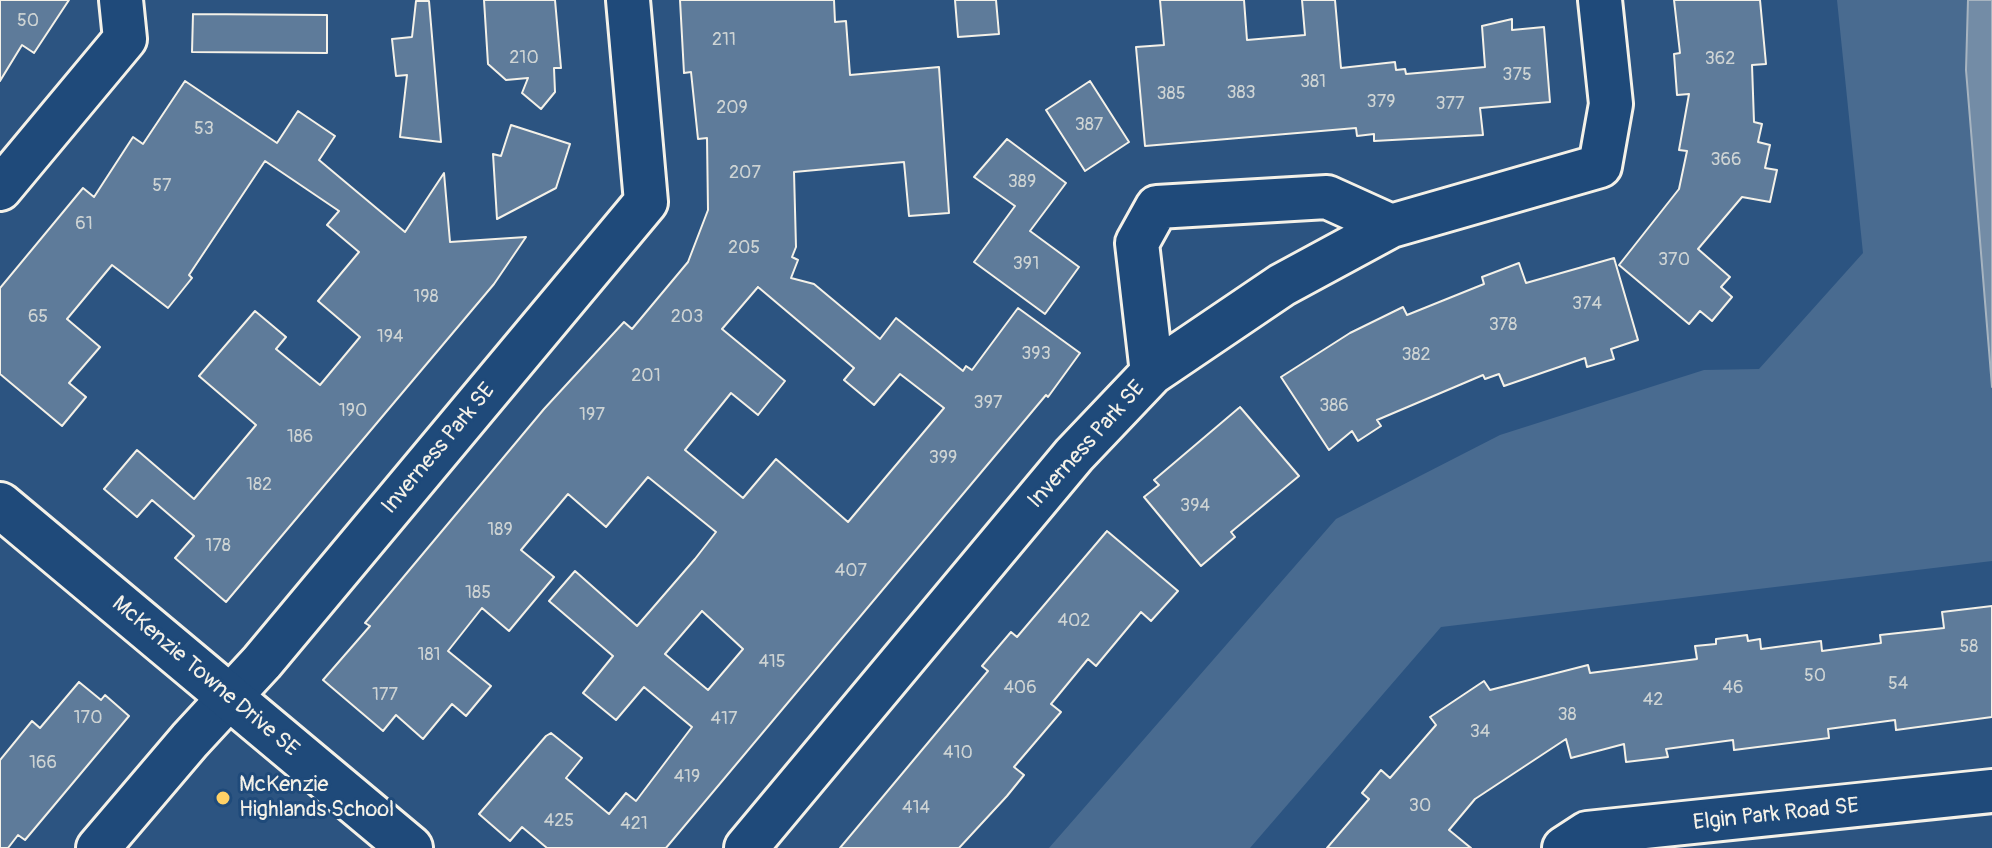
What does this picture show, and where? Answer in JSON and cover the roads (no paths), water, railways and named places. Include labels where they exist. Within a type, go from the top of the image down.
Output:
[{"type":"street","points":[[0,189],[125,39],[121,0]]},
{"type":"street","name":"Inverness Park SE","points":[[98,848],[190,740],[229,700],[646,202],[628,0]]},
{"type":"street","name":"Inverness Park SE","points":[[746,848],[1074,455],[1152,373],[1282,285],[1391,226],[1600,166],[1611,104],[1600,0]]},
{"type":"street","name":"Inverness Park SE","points":[[1152,373],[1137,243],[1157,207],[1327,197],[1391,226]]},
{"type":"street","name":"McKenzie Towne Drive SE","points":[[0,505],[229,700],[410,848]]},
{"type":"street","name":"Elgin Park Road SE","points":[[1564,848],[1587,833],[1992,791]]},
{"type":"place","name":"McKenzie Highlands School","points":[[223,798]]}]
